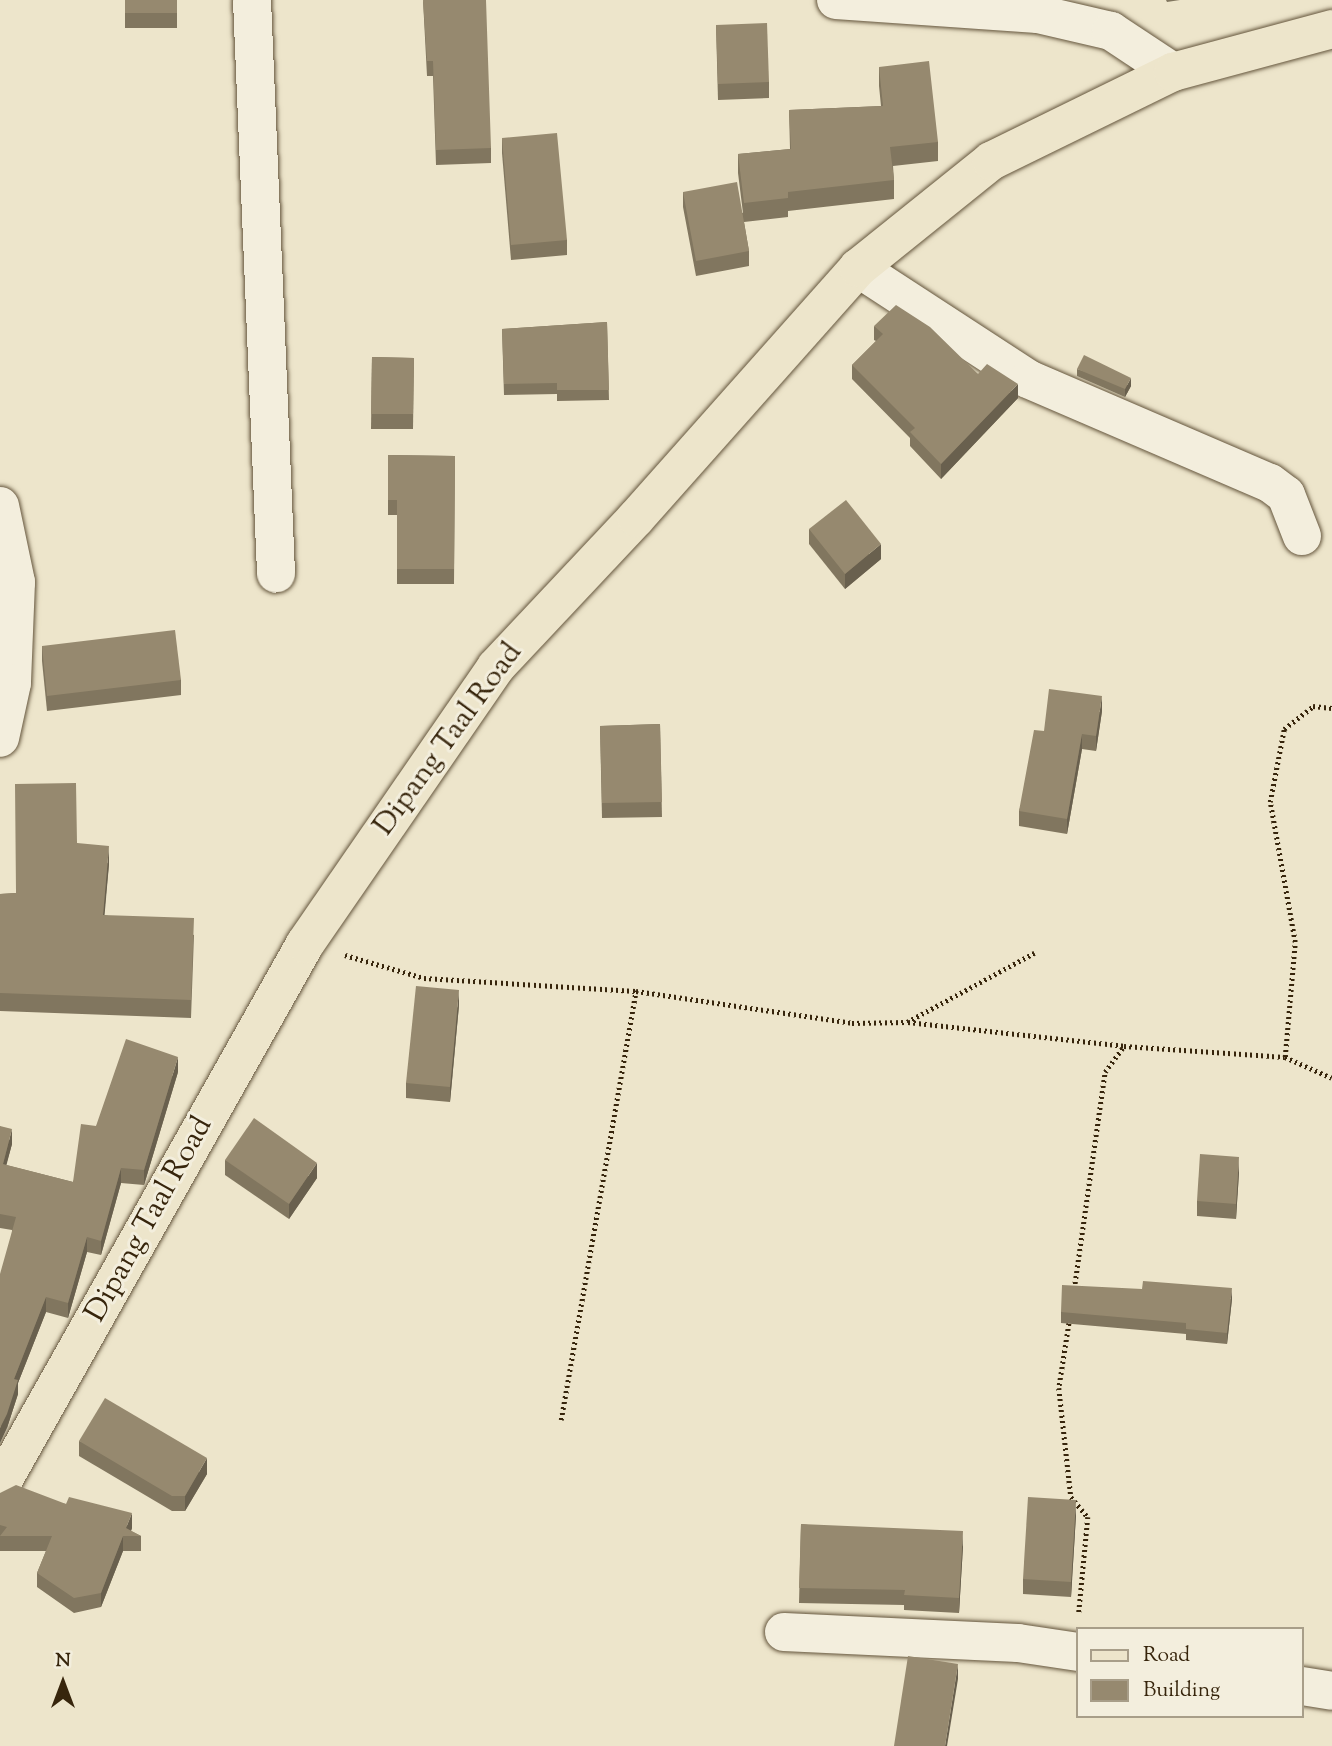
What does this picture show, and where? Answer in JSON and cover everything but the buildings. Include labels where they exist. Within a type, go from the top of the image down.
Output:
[{"type":"main road","name":"Dipang Taal Road","points":[[0,1486],[304,944],[496,667],[636,519],[858,268],[990,161],[1173,72],[1332,30]]},
{"type":"street","points":[[252,0],[276,573]]},
{"type":"street","points":[[836,0],[1038,14],[1111,31],[1173,72]]},
{"type":"street","points":[[858,268],[1028,380],[1270,483],[1286,495],[1302,536]]},
{"type":"street","points":[[0,506],[16,582],[12,683],[0,738]]},
{"type":"street","points":[[784,1632],[1018,1643],[1076,1652]]},
{"type":"street","points":[[1304,1686],[1332,1690]]},
{"type":"path","points":[[1285,1056],[1295,942],[1270,802],[1284,729],[1314,706],[1332,708]]},
{"type":"path","points":[[304,944],[424,978],[636,991],[852,1023],[907,1022],[1124,1046],[1285,1056],[1332,1078]]},
{"type":"path","points":[[907,1022],[1034,953]]},
{"type":"path","points":[[561,1420],[636,991]]},
{"type":"path","points":[[1073,1292],[1105,1072],[1124,1046]]},
{"type":"path","points":[[1072,1306],[1059,1388],[1071,1497],[1088,1517],[1079,1627]]}]
